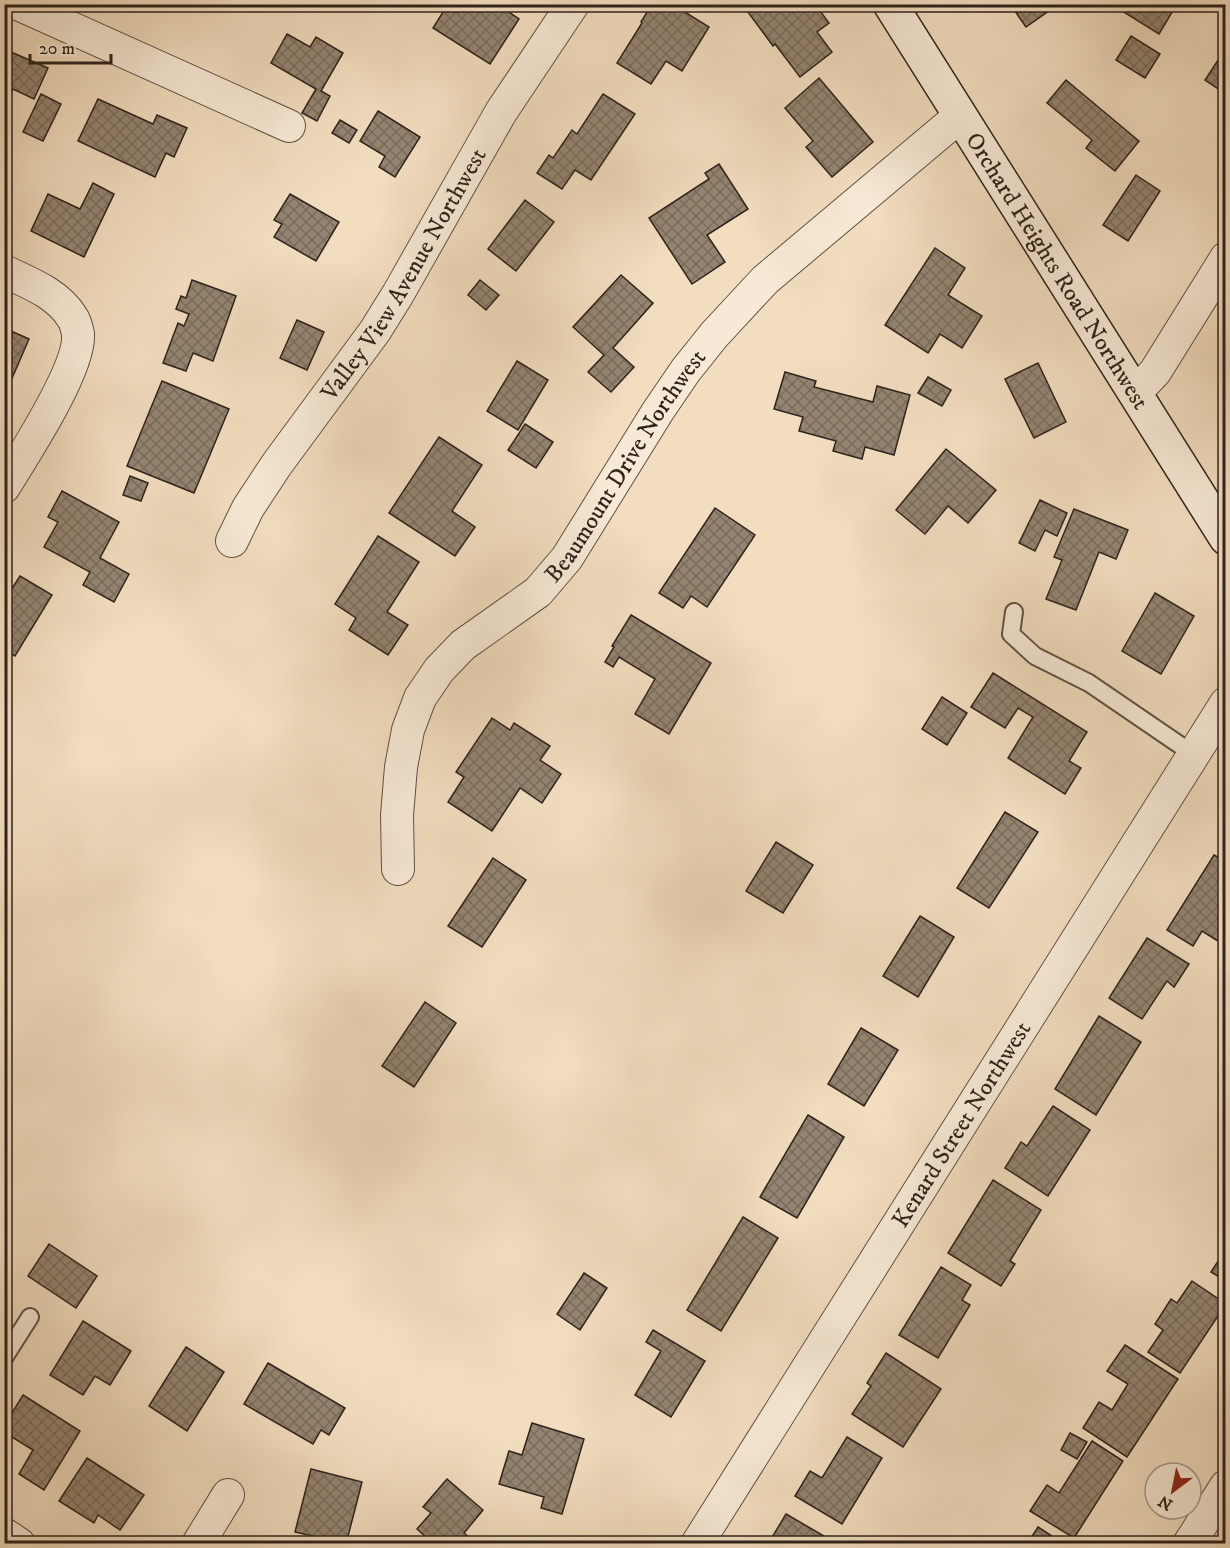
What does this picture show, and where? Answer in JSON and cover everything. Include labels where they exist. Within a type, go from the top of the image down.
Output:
[{"type":"main road","name":"Orchard Heights Road Northwest","points":[[890,4],[1226,538]]},
{"type":"street","points":[[18,4],[289,126]]},
{"type":"street","name":"Valley View Avenue Northwest","points":[[232,541],[248,508],[277,464],[375,331],[501,112],[573,4]]},
{"type":"street","name":"Beaumount Drive Northwest","points":[[399,869],[397,815],[401,767],[408,730],[420,698],[438,670],[463,645],[538,592],[567,558],[686,370],[757,288],[960,116]]},
{"type":"street","points":[[1135,393],[1155,372],[1226,258]]},
{"type":"street","points":[[4,271],[46,291],[63,305],[74,319],[78,335],[74,356],[66,377],[4,487]]},
{"type":"street","name":"Kenard Street Northwest","points":[[697,1544],[1226,703]]},
{"type":"street","points":[[1189,1544],[1226,1486]]},
{"type":"street","points":[[198,1544],[228,1495]]},
{"type":"street","points":[[4,1534],[19,1544]]},
{"type":"lane","points":[[1014,612],[1011,634],[1035,656],[1089,683],[1193,754]]},
{"type":"lane","points":[[4,1358],[30,1317]]},
{"type":"building","points":[[448,4],[497,4],[519,19],[490,64],[433,28]]},
{"type":"building","points":[[652,4],[672,4],[709,27],[682,71],[666,61],[651,84],[617,63]]},
{"type":"building","points":[[742,4],[787,4],[793,12],[803,4],[815,4],[829,23],[817,32],[832,52],[800,77],[775,44],[773,46]]},
{"type":"building","points":[[1010,4],[1055,4],[1056,6],[1026,27]]},
{"type":"building","points":[[1115,4],[1177,4],[1159,34],[1114,6]]},
{"type":"building","points":[[287,34],[310,47],[316,37],[343,53],[321,91],[330,96],[317,121],[302,113],[316,89],[271,63]]},
{"type":"building","points":[[1131,36],[1160,54],[1145,78],[1116,60]]},
{"type":"building","points":[[1226,48],[1226,94],[1205,80]]},
{"type":"building","points":[[4,49],[48,68],[34,99],[13,89],[7,101],[4,100]]},
{"type":"building","points":[[819,78],[873,142],[832,177],[806,147],[813,141],[785,108]]},
{"type":"building","points":[[1066,80],[1139,141],[1115,171],[1086,148],[1092,140],[1047,103]]},
{"type":"building","points":[[41,94],[61,104],[43,141],[23,132]]},
{"type":"building","points":[[603,94],[635,114],[591,180],[575,170],[562,189],[537,173],[549,155],[553,158],[572,130],[577,134]]},
{"type":"building","points":[[98,99],[153,124],[157,115],[187,128],[174,157],[166,153],[155,177],[78,141]]},
{"type":"building","points":[[378,111],[420,137],[395,177],[379,167],[385,156],[360,141]]},
{"type":"building","points":[[340,120],[357,130],[349,143],[332,133]]},
{"type":"building","points":[[719,164],[748,209],[707,235],[725,262],[692,284],[649,218],[709,179],[705,173]]},
{"type":"building","points":[[1136,175],[1160,191],[1128,241],[1103,225]]},
{"type":"building","points":[[93,183],[114,194],[84,257],[31,231],[48,194],[80,209]]},
{"type":"building","points":[[290,194],[339,222],[316,261],[274,237],[282,224],[274,220]]},
{"type":"building","points":[[525,200],[554,222],[516,271],[488,249]]},
{"type":"building","points":[[935,248],[965,268],[948,295],[982,316],[962,348],[940,334],[928,353],[885,325]]},
{"type":"building","points":[[621,275],[653,303],[613,348],[634,367],[611,392],[588,372],[604,355],[573,327]]},
{"type":"building","points":[[192,280],[236,296],[213,361],[193,353],[186,371],[163,363],[178,323],[184,326],[189,314],[176,309],[181,296],[186,298]]},
{"type":"building","points":[[480,280],[499,295],[486,310],[468,295]]},
{"type":"building","points":[[297,320],[324,332],[307,370],[280,358]]},
{"type":"building","points":[[4,328],[29,339],[4,397]]},
{"type":"building","points":[[517,361],[548,380],[518,430],[487,411]]},
{"type":"building","points":[[1038,363],[1066,422],[1034,438],[1005,379]]},
{"type":"building","points":[[785,372],[816,381],[814,387],[873,402],[877,386],[910,395],[894,455],[865,447],[862,459],[833,451],[836,441],[799,431],[803,417],[774,409]]},
{"type":"building","points":[[928,377],[951,390],[942,406],[918,393]]},
{"type":"building","points":[[162,381],[229,409],[194,493],[127,466]]},
{"type":"building","points":[[525,424],[553,442],[536,468],[508,450]]},
{"type":"building","points":[[439,437],[482,465],[452,511],[475,527],[455,556],[389,513]]},
{"type":"building","points":[[946,449],[996,490],[968,523],[948,506],[925,534],[896,510]]},
{"type":"building","points":[[130,476],[148,483],[141,501],[123,495]]},
{"type":"building","points":[[62,491],[119,522],[100,558],[129,574],[114,602],[83,585],[90,572],[44,547],[58,522],[48,517]]},
{"type":"building","points":[[1040,500],[1067,513],[1057,536],[1045,530],[1035,551],[1019,543]]},
{"type":"building","points":[[715,508],[755,535],[707,607],[691,596],[683,608],[659,593]]},
{"type":"building","points":[[1074,509],[1128,530],[1116,559],[1099,552],[1076,610],[1046,599],[1062,560],[1054,557]]},
{"type":"building","points":[[378,536],[419,562],[387,612],[408,625],[388,655],[349,630],[356,618],[335,604]]},
{"type":"building","points":[[20,576],[52,595],[15,656],[4,649],[4,601]]},
{"type":"building","points":[[1155,593],[1194,616],[1161,674],[1122,651]]},
{"type":"building","points":[[631,615],[711,663],[669,734],[635,714],[655,679],[619,657],[613,667],[605,662]]},
{"type":"building","points":[[993,673],[1087,732],[1069,761],[1081,768],[1065,794],[1008,758],[1033,717],[1018,708],[1005,728],[971,707]]},
{"type":"building","points":[[942,697],[967,713],[947,745],[922,729]]},
{"type":"building","points":[[492,718],[510,730],[514,723],[550,746],[540,760],[561,774],[542,803],[520,788],[492,831],[448,802],[464,777],[456,772]]},
{"type":"building","points":[[1005,812],[1038,832],[989,908],[957,888]]},
{"type":"building","points":[[776,842],[813,865],[783,913],[746,891]]},
{"type":"building","points":[[1214,855],[1226,862],[1226,936],[1221,943],[1202,931],[1193,946],[1167,930]]},
{"type":"building","points":[[493,858],[526,880],[482,947],[448,926]]},
{"type":"building","points":[[920,916],[954,937],[918,997],[883,976]]},
{"type":"building","points":[[1147,938],[1189,964],[1174,987],[1167,981],[1142,1019],[1109,998]]},
{"type":"building","points":[[425,1002],[456,1023],[414,1087],[382,1066]]},
{"type":"building","points":[[1099,1016],[1141,1042],[1096,1115],[1055,1089]]},
{"type":"building","points":[[861,1028],[898,1050],[864,1106],[828,1084]]},
{"type":"building","points":[[1053,1106],[1090,1130],[1048,1196],[1005,1168],[1021,1142],[1027,1146]]},
{"type":"building","points":[[808,1115],[844,1137],[797,1218],[760,1197]]},
{"type":"building","points":[[993,1180],[1041,1210],[1010,1261],[1015,1264],[1001,1286],[948,1253]]},
{"type":"building","points":[[743,1217],[778,1238],[721,1331],[687,1310]]},
{"type":"building","points":[[49,1244],[97,1276],[76,1308],[28,1276]]},
{"type":"building","points":[[1226,1249],[1226,1281],[1211,1272]]},
{"type":"building","points":[[941,1267],[971,1285],[962,1300],[970,1305],[938,1358],[899,1335]]},
{"type":"building","points":[[584,1273],[607,1288],[580,1330],[557,1314]]},
{"type":"building","points":[[1192,1281],[1226,1304],[1180,1373],[1148,1352],[1163,1330],[1155,1324],[1171,1299],[1177,1303]]},
{"type":"building","points":[[83,1321],[131,1351],[110,1385],[95,1376],[83,1395],[50,1375]]},
{"type":"building","points":[[653,1330],[705,1361],[671,1417],[635,1395],[661,1351],[646,1342]]},
{"type":"building","points":[[1125,1345],[1178,1379],[1127,1457],[1083,1428],[1099,1402],[1112,1410],[1128,1384],[1107,1371]]},
{"type":"building","points":[[186,1347],[224,1372],[187,1431],[149,1406]]},
{"type":"building","points":[[886,1353],[941,1389],[903,1447],[852,1414],[871,1386],[867,1383]]},
{"type":"building","points":[[268,1363],[345,1408],[329,1435],[321,1430],[313,1444],[244,1404]]},
{"type":"building","points":[[23,1395],[80,1431],[44,1490],[19,1474],[33,1450],[4,1432],[4,1426]]},
{"type":"building","points":[[532,1423],[584,1439],[562,1514],[541,1508],[544,1497],[499,1484],[509,1451],[522,1455]]},
{"type":"building","points":[[1070,1433],[1087,1442],[1077,1459],[1061,1450]]},
{"type":"building","points":[[847,1437],[882,1458],[842,1524],[795,1496],[810,1471],[822,1478]]},
{"type":"building","points":[[1092,1441],[1123,1461],[1074,1538],[1030,1511],[1047,1485],[1059,1493]]},
{"type":"building","points":[[87,1458],[144,1495],[120,1530],[98,1515],[94,1523],[59,1501]]},
{"type":"building","points":[[311,1469],[362,1482],[346,1544],[295,1532]]},
{"type":"building","points":[[447,1479],[483,1510],[464,1533],[470,1538],[465,1544],[424,1544],[428,1539],[417,1529],[431,1513],[423,1507]]},
{"type":"building","points":[[786,1514],[824,1536],[820,1544],[768,1544]]},
{"type":"building","points":[[1038,1527],[1064,1544],[1027,1544]]}]
